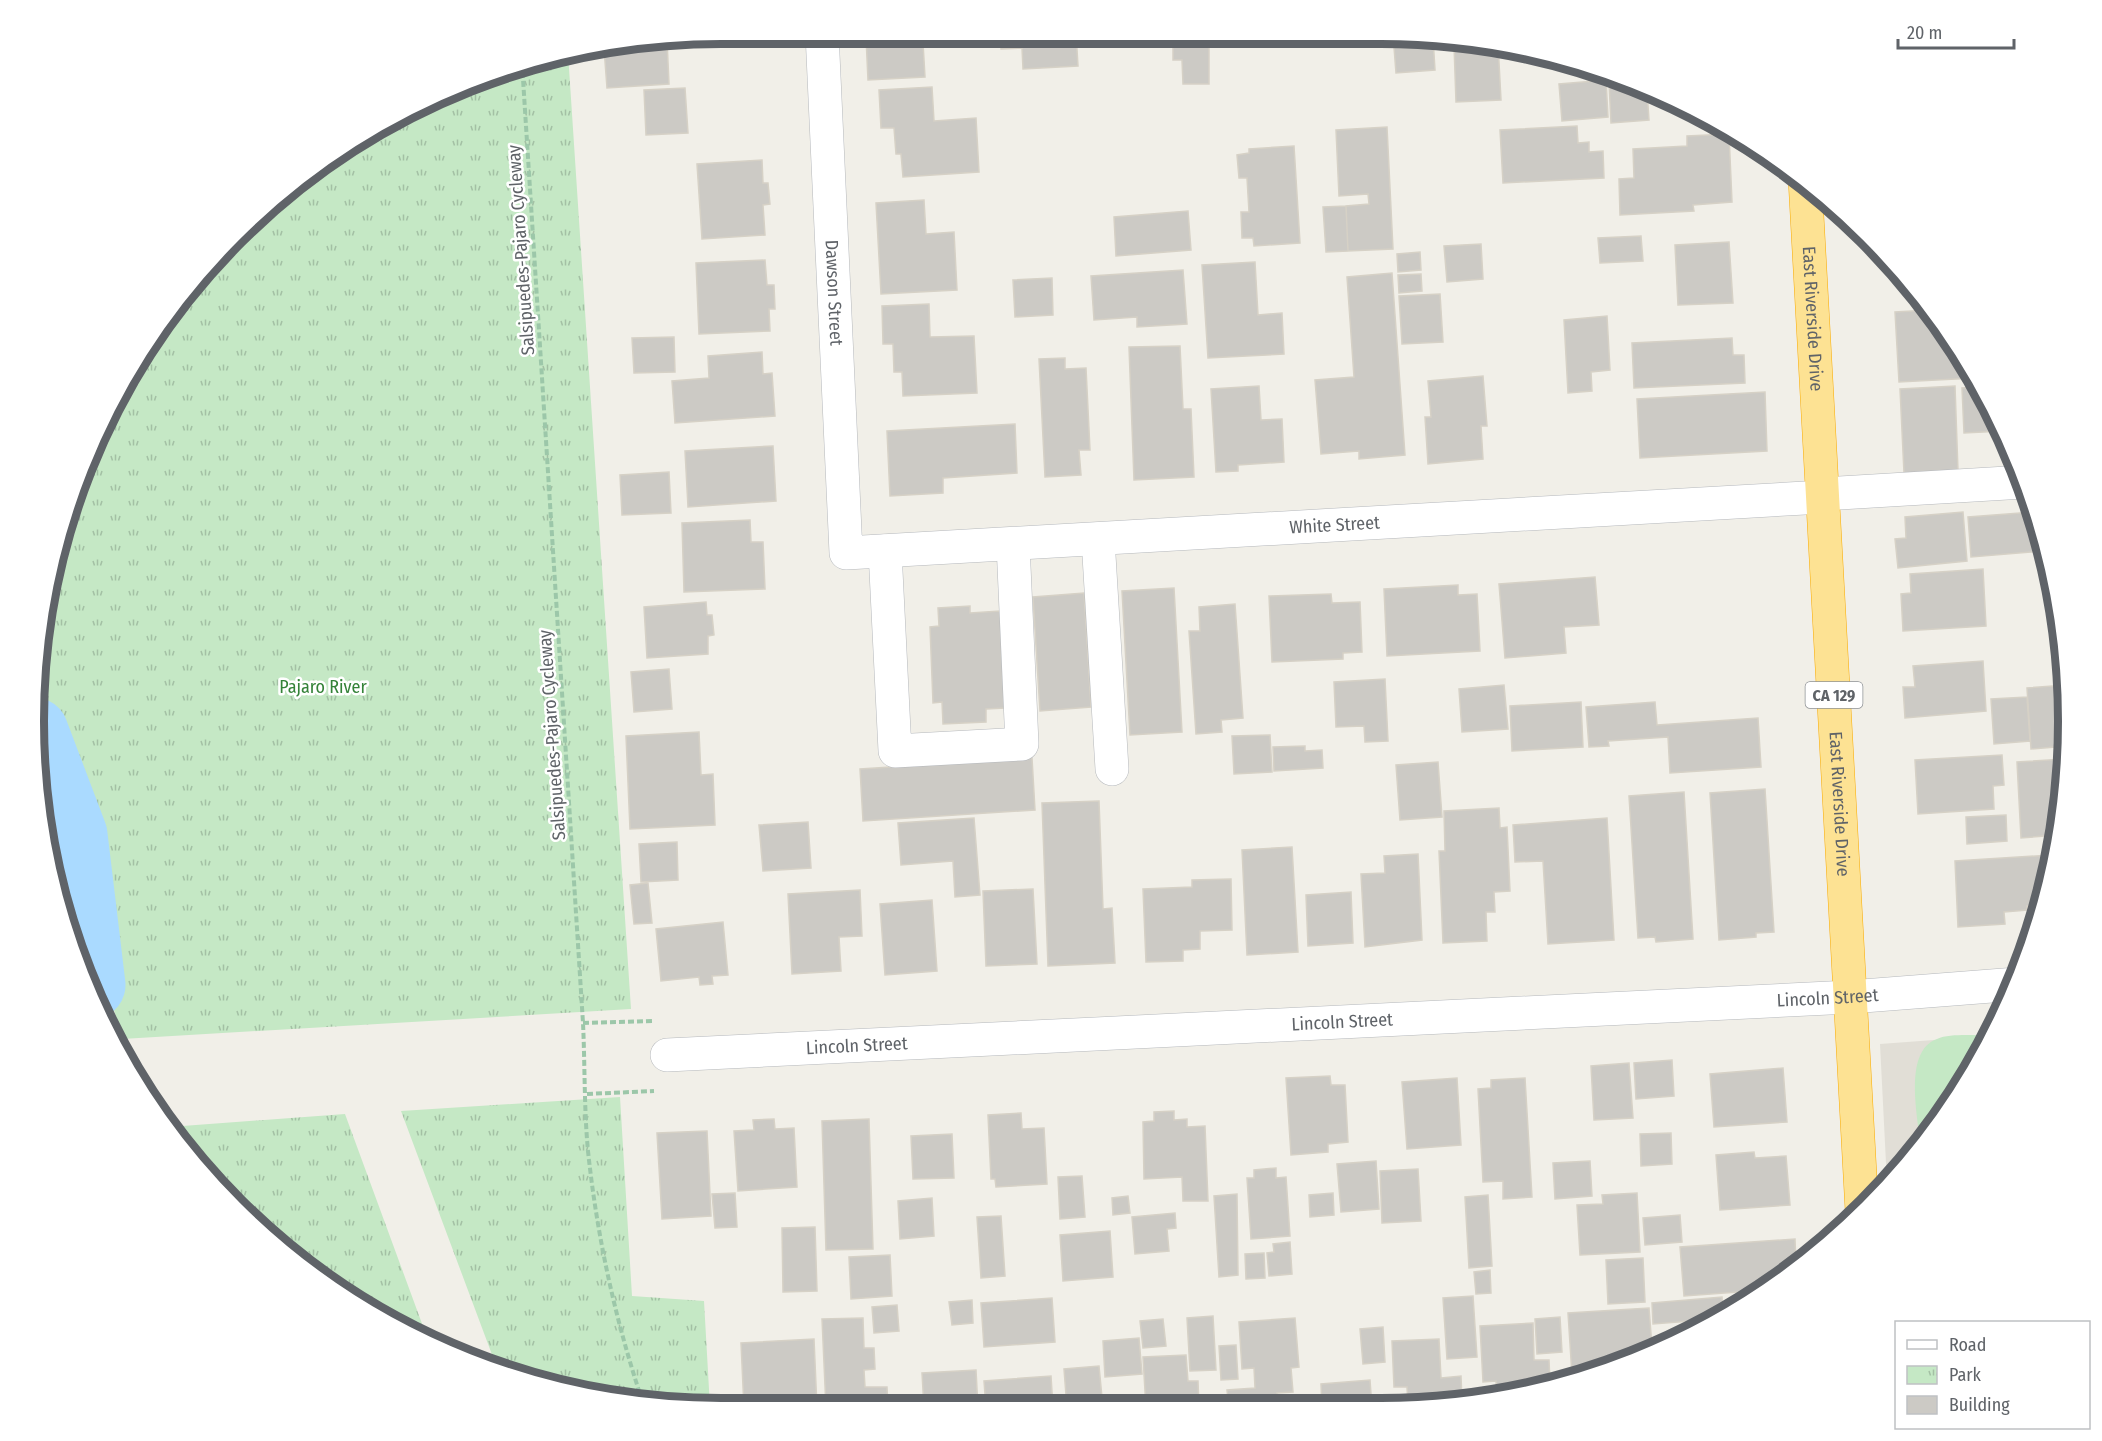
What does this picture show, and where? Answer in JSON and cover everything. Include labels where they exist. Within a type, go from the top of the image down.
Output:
[{"type":"highway","name":"East Riverside Drive","points":[[1806,193],[1861,1198]]},
{"type":"street","name":"Dawson Street","points":[[823,44],[846,553]]},
{"type":"street","name":"White Street","points":[[846,553],[2015,483]]},
{"type":"street","points":[[1098,539],[1112,769]]},
{"type":"street","points":[[885,551],[895,751],[1022,744],[1013,544]]},
{"type":"street","name":"Lincoln Street","points":[[667,1055],[1850,997],[2005,985]]},
{"type":"path","name":"Salsipuedes-Pajaro Cycleway","points":[[523,73],[584,1023],[588,1149],[603,1258],[624,1344],[640,1393]]},
{"type":"path","points":[[584,1023],[653,1021]]},
{"type":"path","points":[[587,1094],[654,1092]]},
{"type":"shaded area","points":[[1980,1037],[1944,1097],[1919,1133],[1886,1171],[1880,1044]]},
{"type":"green space","name":"Pajaro River","points":[[569,62],[631,1009],[123,1039],[45,759],[44,720],[49,632],[57,588],[79,503],[113,421],[134,382],[183,308],[242,242],[308,183],[382,134],[421,113],[503,79]]},
{"type":"green space","points":[[1981,1035],[1944,1097],[1919,1133],[1915,1085],[1920,1056],[1926,1046],[1937,1039]]},
{"type":"green space","points":[[620,1097],[632,1296],[704,1301],[709,1398],[632,1392],[545,1374],[493,1358],[401,1111]]},
{"type":"green space","points":[[345,1114],[424,1329],[382,1307],[308,1258],[242,1199],[178,1126]]},
{"type":"building","points":[[866,44],[923,44],[925,77],[868,80]]},
{"type":"building","points":[[1001,44],[1077,44],[1078,66],[1023,69],[1022,48],[1001,49]]},
{"type":"building","points":[[1173,44],[1223,44],[1209,45],[1209,84],[1183,84],[1182,60],[1173,60]]},
{"type":"building","points":[[1394,44],[1433,46],[1435,70],[1396,73]]},
{"type":"building","points":[[667,46],[669,84],[607,88],[604,54]]},
{"type":"building","points":[[1454,48],[1499,54],[1501,100],[1456,102]]},
{"type":"building","points":[[1606,82],[1608,117],[1562,121],[1559,84]]},
{"type":"building","points":[[1609,83],[1647,98],[1649,120],[1611,123]]},
{"type":"building","points":[[932,87],[934,121],[976,118],[979,172],[903,177],[901,154],[896,154],[894,128],[881,128],[879,90]]},
{"type":"building","points":[[685,88],[688,133],[646,135],[644,90]]},
{"type":"building","points":[[1577,126],[1578,143],[1589,142],[1589,152],[1603,151],[1604,178],[1503,183],[1500,130]]},
{"type":"building","points":[[1387,127],[1393,249],[1348,251],[1346,206],[1369,204],[1368,194],[1339,196],[1336,130]]},
{"type":"building","points":[[1721,134],[1729,140],[1732,202],[1693,205],[1694,211],[1620,215],[1619,179],[1634,178],[1633,149],[1687,146],[1687,136]]},
{"type":"building","points":[[1294,146],[1300,243],[1254,246],[1253,238],[1242,238],[1241,212],[1249,212],[1247,178],[1239,178],[1237,155],[1249,153],[1249,149]]},
{"type":"building","points":[[762,160],[763,183],[768,183],[770,204],[763,205],[765,235],[702,239],[697,164]]},
{"type":"building","points":[[924,200],[926,234],[954,232],[957,290],[881,294],[876,203]]},
{"type":"building","points":[[1346,206],[1348,251],[1326,252],[1323,207]]},
{"type":"building","points":[[1188,211],[1191,250],[1116,256],[1114,217]]},
{"type":"building","points":[[1641,236],[1643,261],[1600,263],[1598,238]]},
{"type":"building","points":[[1729,242],[1733,303],[1678,305],[1675,245]]},
{"type":"building","points":[[1481,244],[1483,279],[1447,282],[1444,246]]},
{"type":"building","points":[[1420,252],[1421,270],[1398,272],[1397,254]]},
{"type":"building","points":[[765,260],[767,285],[774,285],[775,309],[769,309],[770,331],[699,334],[696,263]]},
{"type":"building","points":[[1255,262],[1258,315],[1282,313],[1284,354],[1208,358],[1202,265]]},
{"type":"building","points":[[1183,270],[1187,324],[1137,327],[1137,317],[1094,320],[1091,276]]},
{"type":"building","points":[[1392,273],[1405,455],[1359,459],[1359,451],[1321,454],[1315,380],[1354,377],[1347,277]]},
{"type":"building","points":[[1421,274],[1422,291],[1399,293],[1398,275]]},
{"type":"building","points":[[1052,278],[1053,315],[1015,317],[1013,280]]},
{"type":"building","points":[[1440,294],[1443,342],[1402,344],[1399,296]]},
{"type":"building","points":[[929,304],[930,337],[974,336],[977,393],[903,396],[902,372],[894,372],[893,344],[883,344],[882,306]]},
{"type":"building","points":[[1921,311],[1966,378],[1899,382],[1895,312]]},
{"type":"building","points":[[1607,316],[1610,370],[1591,372],[1592,391],[1568,393],[1564,320]]},
{"type":"building","points":[[674,337],[675,372],[634,373],[632,338]]},
{"type":"building","points":[[1732,338],[1733,355],[1744,355],[1745,383],[1634,388],[1632,343]]},
{"type":"building","points":[[1180,346],[1183,409],[1191,409],[1194,477],[1134,480],[1129,347]]},
{"type":"building","points":[[762,352],[763,374],[772,373],[775,416],[675,423],[672,381],[709,378],[708,356]]},
{"type":"building","points":[[1065,358],[1065,369],[1086,368],[1090,450],[1079,450],[1081,475],[1045,477],[1039,359]]},
{"type":"building","points":[[1483,376],[1487,426],[1481,426],[1483,459],[1428,464],[1425,417],[1431,417],[1428,381]]},
{"type":"building","points":[[1259,386],[1261,420],[1282,419],[1284,462],[1238,465],[1238,471],[1216,472],[1211,389]]},
{"type":"building","points":[[1955,386],[1958,471],[1904,473],[1900,389]]},
{"type":"building","points":[[1971,387],[1994,431],[1964,433],[1962,388]]},
{"type":"building","points":[[1765,392],[1767,451],[1640,458],[1637,399]]},
{"type":"building","points":[[1015,424],[1017,473],[943,478],[943,493],[890,496],[887,431]]},
{"type":"building","points":[[773,446],[776,501],[688,507],[685,451]]},
{"type":"building","points":[[669,472],[671,513],[622,515],[620,475]]},
{"type":"building","points":[[1963,512],[1967,561],[1898,568],[1895,539],[1906,538],[1905,517]]},
{"type":"building","points":[[2026,513],[2037,552],[1971,557],[1968,517]]},
{"type":"building","points":[[750,520],[751,542],[763,542],[765,589],[684,592],[682,523]]},
{"type":"building","points":[[1983,569],[1986,626],[1903,631],[1901,594],[1911,593],[1910,574]]},
{"type":"building","points":[[1595,577],[1599,625],[1564,627],[1566,653],[1505,658],[1499,584]]},
{"type":"building","points":[[1458,585],[1458,595],[1477,594],[1480,651],[1387,656],[1384,589]]},
{"type":"building","points":[[1174,588],[1182,732],[1130,735],[1122,591]]},
{"type":"building","points":[[1084,593],[1091,707],[1040,711],[1033,597]]},
{"type":"building","points":[[1331,594],[1332,603],[1360,602],[1362,652],[1343,653],[1343,659],[1272,662],[1269,596]]},
{"type":"building","points":[[706,602],[707,615],[712,615],[714,635],[708,636],[708,654],[647,658],[644,607]]},
{"type":"building","points":[[1235,604],[1243,718],[1221,720],[1222,732],[1196,734],[1189,631],[1200,631],[1199,607]]},
{"type":"building","points":[[970,606],[970,613],[1000,611],[1005,708],[986,709],[986,722],[943,724],[942,702],[933,703],[930,627],[939,626],[938,608]]},
{"type":"building","points":[[1983,661],[1986,711],[1905,718],[1903,687],[1915,687],[1913,666]]},
{"type":"building","points":[[669,669],[672,709],[634,712],[631,672]]},
{"type":"building","points":[[1385,679],[1388,741],[1365,742],[1364,726],[1336,727],[1334,682]]},
{"type":"building","points":[[1504,685],[1508,729],[1462,732],[1459,689]]},
{"type":"building","points":[[2057,686],[2057,747],[2031,749],[2027,688]]},
{"type":"building","points":[[2027,697],[2030,741],[1994,744],[1991,699]]},
{"type":"building","points":[[1581,702],[1583,747],[1512,751],[1510,706]]},
{"type":"building","points":[[1655,702],[1657,725],[1758,718],[1761,767],[1670,773],[1668,737],[1608,741],[1609,746],[1589,747],[1586,707]]},
{"type":"building","points":[[699,732],[701,775],[713,774],[715,825],[630,829],[626,736]]},
{"type":"building","points":[[1270,735],[1272,772],[1234,774],[1232,736]]},
{"type":"building","points":[[1305,746],[1305,751],[1322,750],[1323,768],[1274,771],[1273,747]]},
{"type":"building","points":[[2002,755],[2004,785],[1993,786],[1994,809],[1918,814],[1915,760]]},
{"type":"building","points":[[1032,758],[1035,810],[863,821],[860,769]]},
{"type":"building","points":[[2057,759],[2048,836],[2021,838],[2017,762]]},
{"type":"building","points":[[1438,762],[1442,817],[1400,820],[1396,765]]},
{"type":"building","points":[[1765,789],[1774,932],[1756,933],[1756,937],[1719,940],[1710,793]]},
{"type":"building","points":[[1684,792],[1693,939],[1656,942],[1655,937],[1638,938],[1629,796]]},
{"type":"building","points":[[1099,801],[1103,909],[1112,908],[1115,963],[1048,966],[1042,803]]},
{"type":"building","points":[[1499,808],[1500,828],[1507,827],[1510,891],[1494,892],[1495,912],[1486,912],[1487,941],[1443,943],[1439,851],[1445,851],[1444,811]]},
{"type":"building","points":[[2006,815],[2007,841],[1967,844],[1966,817]]},
{"type":"building","points":[[974,818],[980,895],[955,897],[953,861],[901,865],[898,823]]},
{"type":"building","points":[[1607,818],[1614,940],[1548,944],[1543,861],[1515,862],[1513,825]]},
{"type":"building","points":[[808,822],[811,868],[763,871],[759,825]]},
{"type":"building","points":[[677,842],[678,880],[641,882],[639,844]]},
{"type":"building","points":[[1292,847],[1298,952],[1247,955],[1242,850]]},
{"type":"building","points":[[1418,854],[1422,940],[1365,947],[1361,874],[1385,873],[1384,856]]},
{"type":"building","points":[[2044,855],[2032,906],[2027,906],[2027,910],[2004,912],[2005,924],[1958,927],[1955,861]]},
{"type":"building","points":[[1231,879],[1232,930],[1200,931],[1200,949],[1183,950],[1183,961],[1146,962],[1143,889],[1192,887],[1192,880]]},
{"type":"building","points":[[648,883],[652,923],[634,924],[630,885]]},
{"type":"building","points":[[1033,889],[1037,964],[986,966],[983,891]]},
{"type":"building","points":[[860,890],[862,936],[839,937],[841,971],[792,974],[788,894]]},
{"type":"building","points":[[1351,892],[1353,943],[1308,946],[1306,895]]},
{"type":"building","points":[[932,900],[937,971],[885,975],[880,904]]},
{"type":"building","points":[[723,922],[728,975],[712,976],[713,984],[700,985],[699,977],[661,981],[656,929]]},
{"type":"building","points":[[1672,1060],[1674,1096],[1636,1099],[1634,1063]]},
{"type":"building","points":[[1629,1063],[1633,1118],[1594,1120],[1591,1066]]},
{"type":"building","points":[[1783,1068],[1787,1122],[1714,1127],[1710,1074]]},
{"type":"building","points":[[1330,1076],[1331,1085],[1345,1085],[1348,1142],[1328,1144],[1328,1152],[1291,1155],[1286,1078]]},
{"type":"building","points":[[1457,1078],[1461,1145],[1407,1149],[1402,1082]]},
{"type":"building","points":[[1525,1078],[1532,1197],[1503,1199],[1503,1181],[1483,1182],[1478,1089],[1491,1088],[1491,1080]]},
{"type":"building","points":[[1174,1111],[1174,1120],[1187,1119],[1187,1127],[1205,1126],[1208,1201],[1183,1201],[1182,1177],[1144,1179],[1143,1122],[1154,1121],[1154,1112]]},
{"type":"building","points":[[1021,1113],[1022,1129],[1044,1128],[1047,1184],[996,1187],[995,1179],[991,1179],[988,1115]]},
{"type":"building","points":[[774,1119],[775,1129],[794,1128],[797,1187],[738,1191],[734,1131],[754,1130],[753,1120]]},
{"type":"building","points":[[869,1119],[873,1249],[826,1250],[822,1121]]},
{"type":"building","points":[[707,1131],[711,1216],[662,1219],[657,1133]]},
{"type":"building","points":[[1671,1133],[1672,1164],[1641,1166],[1640,1134]]},
{"type":"building","points":[[952,1134],[954,1178],[913,1179],[911,1136]]},
{"type":"building","points":[[1754,1152],[1755,1158],[1786,1156],[1790,1205],[1720,1210],[1716,1155]]},
{"type":"building","points":[[1376,1161],[1379,1209],[1341,1212],[1337,1164]]},
{"type":"building","points":[[1590,1161],[1592,1196],[1555,1199],[1553,1163]]},
{"type":"building","points":[[1276,1168],[1276,1178],[1286,1177],[1290,1236],[1251,1239],[1247,1178],[1254,1178],[1254,1170]]},
{"type":"building","points":[[1418,1169],[1421,1221],[1382,1223],[1380,1171]]},
{"type":"building","points":[[1082,1176],[1085,1217],[1060,1219],[1058,1177]]},
{"type":"building","points":[[735,1193],[737,1227],[715,1228],[712,1194]]},
{"type":"building","points":[[1333,1193],[1334,1215],[1310,1217],[1309,1195]]},
{"type":"building","points":[[1637,1193],[1640,1252],[1580,1255],[1577,1205],[1603,1204],[1602,1195]]},
{"type":"building","points":[[1237,1194],[1238,1275],[1219,1277],[1214,1196]]},
{"type":"building","points":[[1488,1195],[1492,1266],[1469,1268],[1465,1197]]},
{"type":"building","points":[[1128,1196],[1130,1213],[1113,1215],[1112,1198]]},
{"type":"building","points":[[932,1198],[934,1236],[900,1239],[898,1201]]},
{"type":"building","points":[[1175,1213],[1176,1228],[1167,1229],[1169,1251],[1135,1254],[1132,1217]]},
{"type":"building","points":[[1680,1215],[1682,1242],[1645,1245],[1643,1218]]},
{"type":"building","points":[[1001,1216],[1005,1276],[981,1278],[977,1217]]},
{"type":"building","points":[[815,1227],[817,1291],[783,1292],[782,1228]]},
{"type":"building","points":[[1110,1231],[1113,1277],[1063,1281],[1060,1235]]},
{"type":"building","points":[[1795,1239],[1796,1257],[1744,1292],[1684,1296],[1680,1247]]},
{"type":"building","points":[[1290,1242],[1292,1274],[1269,1276],[1267,1253],[1274,1252],[1273,1244]]},
{"type":"building","points":[[1264,1253],[1265,1278],[1246,1279],[1245,1254]]},
{"type":"building","points":[[890,1255],[892,1296],[851,1299],[849,1257]]},
{"type":"building","points":[[1643,1258],[1645,1302],[1608,1304],[1606,1260]]},
{"type":"building","points":[[1490,1270],[1491,1293],[1476,1294],[1474,1272]]},
{"type":"building","points":[[1473,1296],[1477,1357],[1447,1359],[1443,1298]]},
{"type":"building","points":[[1722,1297],[1722,1305],[1694,1321],[1653,1324],[1652,1303]]},
{"type":"building","points":[[1052,1298],[1055,1342],[984,1347],[981,1303]]},
{"type":"building","points":[[972,1300],[973,1323],[952,1325],[949,1302]]},
{"type":"building","points":[[897,1305],[899,1331],[874,1333],[872,1307]]},
{"type":"building","points":[[1649,1308],[1652,1341],[1599,1362],[1572,1370],[1568,1313]]},
{"type":"building","points":[[1213,1316],[1216,1370],[1190,1371],[1187,1318]]},
{"type":"building","points":[[1560,1317],[1562,1352],[1537,1354],[1535,1319]]},
{"type":"building","points":[[863,1318],[864,1348],[874,1348],[875,1369],[864,1370],[865,1387],[887,1387],[888,1398],[826,1398],[822,1319]]},
{"type":"building","points":[[1295,1318],[1299,1367],[1291,1368],[1293,1392],[1277,1393],[1277,1398],[1228,1398],[1227,1390],[1255,1388],[1254,1368],[1242,1369],[1239,1322]]},
{"type":"building","points":[[1163,1319],[1166,1346],[1143,1348],[1140,1321]]},
{"type":"building","points":[[1533,1323],[1534,1360],[1549,1360],[1550,1376],[1496,1387],[1496,1381],[1483,1382],[1480,1326]]},
{"type":"building","points":[[1383,1327],[1385,1362],[1363,1364],[1360,1329]]},
{"type":"building","points":[[1139,1338],[1142,1374],[1105,1377],[1103,1341]]},
{"type":"building","points":[[814,1339],[817,1398],[744,1398],[741,1343]]},
{"type":"building","points":[[1439,1339],[1441,1378],[1461,1376],[1462,1393],[1408,1397],[1407,1387],[1394,1387],[1392,1341]]},
{"type":"building","points":[[1236,1345],[1238,1379],[1221,1380],[1219,1346]]},
{"type":"building","points":[[1186,1355],[1188,1381],[1198,1381],[1199,1398],[1145,1398],[1143,1357]]},
{"type":"building","points":[[1099,1366],[1102,1398],[1066,1398],[1064,1369]]},
{"type":"building","points":[[976,1370],[977,1398],[923,1398],[922,1373]]},
{"type":"building","points":[[1051,1376],[1052,1398],[985,1398],[984,1381]]},
{"type":"building","points":[[1370,1380],[1371,1398],[1322,1398],[1321,1384]]},
{"type":"waterway","name":"Pajaro River","points":[[45,761],[73,835],[88,962]]}]
